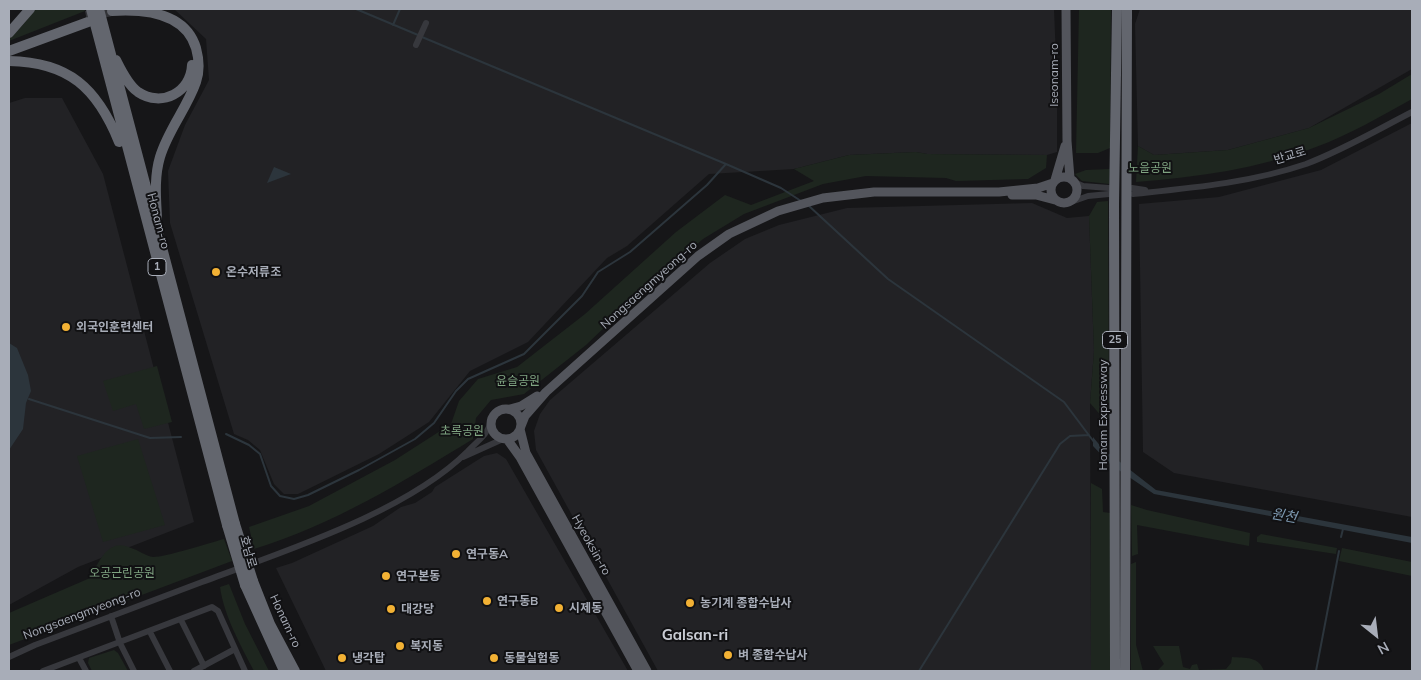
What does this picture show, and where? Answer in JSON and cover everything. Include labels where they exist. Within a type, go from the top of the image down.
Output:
[{"type":"highway","points":[[9,33],[30,9]]},
{"type":"highway","name":"Honam-ro","points":[[99,9],[231,525]]},
{"type":"highway","name":"Honam Expressway","points":[[1116,671],[1114,204],[1117,9]]},
{"type":"highway","name":"Honam Expressway","points":[[1125,671],[1127,9]]},
{"type":"highway","points":[[106,35],[116,60],[137,91],[150,98],[166,98],[179,93],[187,85],[192,74],[193,60],[186,42],[174,28],[143,17],[112,14],[136,10],[172,19],[188,33],[198,56],[197,81],[167,138],[156,176],[158,225],[163,259]]},
{"type":"highway","points":[[9,45],[88,16]]},
{"type":"highway","points":[[9,50],[88,16]]},
{"type":"highway","name":"Honam-ro","points":[[88,16],[231,525]]},
{"type":"highway","points":[[9,60],[31,61],[58,68],[80,82],[105,111],[134,181]]},
{"type":"highway","name":"호남로","points":[[231,525],[249,583]]},
{"type":"highway","name":"Honam-ro","points":[[249,583],[284,671]]},
{"type":"highway","name":"Honam-ro","points":[[249,583],[295,671]]},
{"type":"main road","name":"Iseonam-ro","points":[[1066,9],[1067,141],[1072,180]]},
{"type":"main road","name":"Iseonam-ro","points":[[1054,182],[1067,141]]},
{"type":"main road","points":[[1062,177],[1072,180],[1077,195],[1070,202],[1062,204],[1036,195],[1000,192],[1038,188],[1062,177]]},
{"type":"main road","points":[[1054,182],[1050,190],[1055,200]]},
{"type":"main road","name":"Nongsaengmyeong-ro","points":[[505,439],[515,436],[525,416],[546,392],[698,256],[729,234],[778,210],[823,198],[874,192],[1000,192]]},
{"type":"main road","name":"Nongsaengmyeong-ro","points":[[491,422],[496,413],[521,406],[546,392]]},
{"type":"main road","points":[[510,409],[518,415],[520,428]]},
{"type":"main road","points":[[491,422],[493,431],[505,439]]},
{"type":"main road","name":"Hyeoksin-ro","points":[[520,428],[526,453],[647,671]]},
{"type":"main road","name":"Hyeoksin-ro","points":[[505,439],[520,457],[638,671]]},
{"type":"street","points":[[416,45],[426,23]]},
{"type":"street","name":"반교로","points":[[1133,191],[1164,190],[1231,183],[1306,164],[1344,148],[1412,112]]},
{"type":"street","points":[[1070,202],[1109,191],[1084,186],[1072,180]]},
{"type":"street","name":"Nongsaengmyeong-ro","points":[[9,657],[344,527],[422,486],[463,457],[487,433],[491,422]]},
{"type":"street","name":"Nongsaengmyeong-ro","points":[[463,457],[505,439]]},
{"type":"street","points":[[46,671],[212,607],[218,611],[244,671]]},
{"type":"street","points":[[111,616],[120,643],[134,671]]},
{"type":"street","points":[[181,620],[204,666]]},
{"type":"street","points":[[150,632],[170,671]]},
{"type":"street","points":[[194,671],[235,649]]},
{"type":"street","points":[[79,658],[86,671]]},
{"type":"shaded area","points":[[174,9],[1054,9],[1057,152],[1047,155],[927,154],[916,152],[849,155],[794,169],[709,174],[627,246],[607,258],[528,342],[470,371],[429,422],[379,454],[298,494],[284,494],[274,484],[260,450],[248,440],[234,434],[170,223],[168,171],[185,125],[209,80],[206,39]]},
{"type":"shaded area","points":[[1140,9],[1412,9],[1412,69],[1309,128],[1228,150],[1154,155],[1138,146],[1135,24]]},
{"type":"shaded area","points":[[25,98],[62,98],[103,174],[194,522],[78,567],[9,605],[9,103]]},
{"type":"shaded area","points":[[1412,123],[1412,517],[1174,473],[1143,452],[1139,204],[1219,197],[1321,170]]},
{"type":"shaded area","points":[[1032,203],[1067,218],[1089,216],[1094,351],[1090,403],[1091,671],[658,671],[536,450],[534,431],[540,414],[550,400],[710,263],[745,239],[779,225],[847,208]]},
{"type":"shaded area","points":[[497,453],[506,459],[628,671],[326,671],[276,568],[292,563],[373,526],[401,507],[415,503],[432,492],[435,487],[484,456]]},
{"type":"green space","points":[[36,9],[84,9],[85,11],[9,41],[9,38]]},
{"type":"green space","points":[[1079,9],[1111,9],[1110,148],[1098,153],[1076,153]]},
{"type":"green space","name":"노을공원","points":[[1412,74],[1412,99],[1341,137],[1294,155],[1227,171],[1182,178],[1136,182],[1138,146],[1154,155],[1228,150],[1309,128],[1379,94]]},
{"type":"green space","name":"윤슬공원","points":[[916,152],[927,154],[1047,155],[1046,168],[1028,179],[956,181],[946,178],[866,176],[823,184],[744,214],[703,239],[630,303],[586,345],[524,394],[491,400],[476,418],[473,439],[394,486],[340,515],[312,528],[254,549],[249,527],[309,506],[395,460],[451,424],[459,401],[478,379],[517,367],[585,314],[676,232],[725,195],[751,205],[814,181],[794,169],[849,155]]},
{"type":"green space","points":[[1110,169],[1109,184],[1082,181],[1075,174],[1086,170]]},
{"type":"green space","points":[[1108,201],[1109,425],[1090,403],[1094,351],[1089,216],[1097,202]]},
{"type":"green space","points":[[157,366],[172,422],[144,429],[136,404],[113,411],[103,381]]},
{"type":"green space","points":[[138,439],[165,525],[103,542],[77,456]]},
{"type":"green space","points":[[1091,483],[1102,489],[1103,512],[1110,513],[1110,671],[1091,671]]},
{"type":"green space","points":[[1131,505],[1250,533],[1249,546],[1137,525],[1138,554],[1132,556]]},
{"type":"green space","points":[[1261,534],[1337,548],[1336,554],[1257,542],[1257,537]]},
{"type":"green space","name":"오공근린공원","points":[[224,539],[232,561],[9,645],[9,613],[90,578],[110,548],[123,545],[153,557]]},
{"type":"green space","points":[[1342,548],[1412,562],[1412,576],[1339,561]]},
{"type":"green space","points":[[1136,562],[1136,645],[1143,671],[1131,671],[1131,564]]},
{"type":"green space","points":[[229,584],[245,624],[269,671],[254,671],[234,630],[225,609],[220,587]]},
{"type":"green space","points":[[1153,646],[1179,646],[1183,667],[1190,669],[1192,665],[1197,664],[1199,670],[1226,669],[1231,663],[1232,657],[1255,660],[1262,666],[1264,671],[1157,671],[1164,664]]},
{"type":"green space","points":[[114,650],[118,653],[128,671],[92,671],[88,663],[89,658]]},
{"type":"water","points":[[274,167],[291,174],[267,183]]},
{"type":"water","points":[[9,343],[17,348],[28,375],[31,391],[26,403],[23,429],[9,450]]},
{"type":"water","name":"원천","points":[[1093,437],[1102,448],[1156,490],[1412,537],[1412,543],[1154,494],[1110,464],[1093,446]]},
{"type":"waterway","points":[[356,9],[418,35]]},
{"type":"waterway","points":[[393,25],[400,9]]},
{"type":"waterway","points":[[422,37],[726,164],[781,188],[801,201]]},
{"type":"waterway","points":[[226,434],[249,445],[260,454],[271,486],[280,496],[294,499],[308,495],[359,470],[415,439],[434,423],[456,391],[468,379],[524,354],[582,296],[598,272],[630,252],[707,185],[726,164]]},
{"type":"waterway","points":[[809,206],[888,279],[1064,402],[1094,442]]},
{"type":"waterway","points":[[29,399],[150,438],[181,437]]},
{"type":"waterway","points":[[919,671],[1060,444],[1070,436],[1089,435]]},
{"type":"waterway","points":[[1341,537],[1343,529]]},
{"type":"waterway","points":[[1316,671],[1339,551]]},
{"type":"tunnel","points":[[86,16],[112,11]]},
{"type":"place","name":"온수저류조","points":[[216,272]]},
{"type":"place","name":"외국인훈련센터","points":[[66,327]]},
{"type":"place","name":"연구동A","points":[[456,554]]},
{"type":"place","name":"연구본동","points":[[386,576]]},
{"type":"place","name":"연구동B","points":[[487,601]]},
{"type":"place","name":"농기계 종합수납사","points":[[690,603]]},
{"type":"place","name":"시제동","points":[[559,608]]},
{"type":"place","name":"대강당","points":[[391,609]]},
{"type":"place","name":"복지동","points":[[400,646]]},
{"type":"place","name":"벼 종합수납사","points":[[728,655]]},
{"type":"place","name":"냉각탑","points":[[342,658]]},
{"type":"place","name":"동물실험동","points":[[494,658]]},
{"type":"district","name":"Galsan-ri","points":[[695,635]]},
{"type":"park label","name":"초록공원","points":[[462,431]]}]
